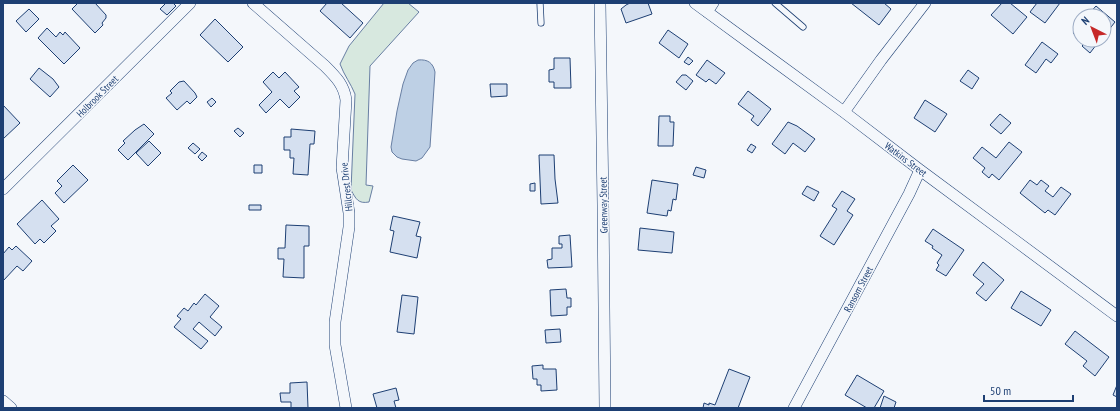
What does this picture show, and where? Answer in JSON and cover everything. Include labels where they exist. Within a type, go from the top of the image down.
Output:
[{"type":"street","name":"Holbrook Street","points":[[3,189],[190,3]]},
{"type":"street","name":"Hillcrest Drive","points":[[254,3],[325,66],[336,77],[343,87],[345,94],[346,100],[342,168],[349,213],[349,227],[335,322],[335,345],[346,408]]},
{"type":"street","name":"Greenway Street","points":[[600,3],[605,408]]},
{"type":"street","name":"Watkins Street","points":[[695,3],[710,8],[920,170],[1117,316]]},
{"type":"street","points":[[844,112],[881,60],[925,3]]},
{"type":"street","name":"Ransom Street","points":[[794,408],[909,194],[920,170]]},
{"type":"street","points":[[3,401],[11,408]]},
{"type":"lane","points":[[540,3],[540,23]]},
{"type":"lane","points":[[775,3],[803,28]]},
{"type":"shaded area","points":[[384,3],[408,3],[419,12],[370,66],[366,185],[373,186],[369,202],[362,202],[356,198],[351,190],[355,94],[340,64],[349,46]]},
{"type":"water","points":[[418,60],[430,62],[435,72],[430,147],[422,158],[416,161],[397,157],[392,152],[391,147],[403,84],[408,70],[413,63]]},
{"type":"building","points":[[78,3],[95,3],[106,15],[106,18],[102,23],[103,25],[95,33],[72,9]]},
{"type":"building","points":[[166,3],[173,3],[176,6],[167,15],[160,9]]},
{"type":"building","points":[[327,3],[341,3],[363,23],[350,38],[320,11]]},
{"type":"building","points":[[630,3],[648,3],[652,14],[626,23],[621,9]]},
{"type":"building","points":[[851,3],[884,3],[891,9],[879,25]]},
{"type":"building","points":[[1002,3],[1010,3],[1027,17],[1013,34],[991,15]]},
{"type":"building","points":[[1037,3],[1060,3],[1045,23],[1030,12]]},
{"type":"building","points":[[29,9],[39,19],[26,32],[16,21]]},
{"type":"building","points":[[215,19],[243,47],[228,62],[200,35]]},
{"type":"building","points":[[47,28],[56,37],[60,32],[63,35],[65,32],[80,48],[64,64],[38,38]]},
{"type":"building","points":[[668,30],[688,44],[679,58],[659,43]]},
{"type":"building","points":[[1042,42],[1058,54],[1051,63],[1046,59],[1036,73],[1025,65]]},
{"type":"building","points":[[1084,48],[1094,48],[1090,53]]},
{"type":"building","points":[[688,57],[693,61],[689,65],[684,62]]},
{"type":"building","points":[[554,58],[570,58],[571,88],[554,88],[554,82],[549,82],[549,70],[554,69]]},
{"type":"building","points":[[707,60],[725,73],[716,84],[709,79],[706,82],[696,75]]},
{"type":"building","points":[[39,68],[53,79],[59,87],[50,97],[30,79]]},
{"type":"building","points":[[968,70],[979,78],[972,89],[960,81]]},
{"type":"building","points":[[273,72],[279,78],[285,72],[299,87],[294,91],[300,97],[289,108],[280,99],[266,113],[259,105],[272,92],[263,82]]},
{"type":"building","points":[[682,75],[686,75],[693,81],[686,90],[676,82]]},
{"type":"building","points":[[184,81],[197,97],[190,104],[187,101],[177,110],[166,98],[172,93],[170,91],[179,82]]},
{"type":"building","points":[[490,84],[507,84],[507,96],[491,97]]},
{"type":"building","points":[[748,91],[771,109],[758,126],[751,120],[754,116],[738,104]]},
{"type":"building","points":[[212,98],[216,102],[211,107],[207,102]]},
{"type":"building","points":[[925,100],[947,114],[935,132],[914,118]]},
{"type":"building","points":[[3,105],[20,123],[3,139]]},
{"type":"building","points":[[1000,114],[1011,123],[1001,134],[990,125]]},
{"type":"building","points":[[659,116],[670,116],[670,122],[674,122],[673,146],[658,146]]},
{"type":"building","points":[[788,122],[797,126],[815,139],[805,152],[793,143],[785,154],[772,144]]},
{"type":"building","points":[[144,124],[154,134],[128,160],[118,150],[125,143],[123,141]]},
{"type":"building","points":[[238,128],[244,133],[240,137],[234,131]]},
{"type":"building","points":[[291,129],[315,131],[314,144],[310,144],[308,175],[293,174],[294,158],[290,158],[290,150],[284,150],[284,137],[291,137]]},
{"type":"building","points":[[149,141],[161,153],[148,166],[136,153]]},
{"type":"building","points":[[1009,142],[1022,152],[999,180],[992,174],[989,178],[982,172],[985,168],[973,158],[982,147],[996,158]]},
{"type":"building","points":[[193,143],[200,149],[195,154],[188,148]]},
{"type":"building","points":[[751,144],[756,147],[752,153],[747,150]]},
{"type":"building","points":[[202,152],[207,156],[202,161],[198,157]]},
{"type":"building","points":[[539,155],[554,155],[558,203],[541,204]]},
{"type":"building","points":[[73,165],[88,180],[64,203],[55,193],[62,186],[57,181]]},
{"type":"building","points":[[254,165],[262,165],[262,173],[254,173]]},
{"type":"building","points":[[696,167],[706,170],[704,178],[693,175]]},
{"type":"building","points":[[652,180],[678,184],[676,200],[673,199],[671,211],[668,210],[667,216],[647,213]]},
{"type":"building","points":[[1030,180],[1037,185],[1041,180],[1049,186],[1045,191],[1053,197],[1061,187],[1071,194],[1055,215],[1048,210],[1045,213],[1020,193]]},
{"type":"building","points":[[535,183],[535,191],[530,191],[530,184]]},
{"type":"building","points":[[807,186],[819,192],[814,201],[802,194]]},
{"type":"building","points":[[842,191],[855,199],[847,211],[853,215],[834,245],[820,236],[837,209],[832,206]]},
{"type":"building","points":[[42,200],[59,219],[51,226],[56,231],[44,243],[40,239],[35,244],[17,224]]},
{"type":"building","points":[[249,205],[261,205],[261,210],[249,210]]},
{"type":"building","points":[[393,216],[420,222],[416,236],[421,237],[417,258],[390,252],[394,231],[390,230]]},
{"type":"building","points":[[286,225],[309,226],[309,246],[304,246],[304,278],[283,277],[284,259],[278,259],[278,248],[285,248]]},
{"type":"building","points":[[640,228],[674,232],[672,253],[638,250]]},
{"type":"building","points":[[933,229],[964,250],[946,276],[936,270],[939,265],[937,263],[942,255],[932,248],[933,246],[925,241]]},
{"type":"building","points":[[570,235],[572,267],[548,268],[547,260],[552,259],[552,248],[562,248],[562,244],[559,244],[559,236]]},
{"type":"building","points":[[16,246],[32,261],[23,271],[17,266],[3,281],[3,254],[9,247],[12,250]]},
{"type":"building","points":[[983,262],[1004,280],[986,301],[976,293],[984,284],[973,275]]},
{"type":"building","points":[[566,289],[567,298],[571,298],[571,307],[567,307],[567,315],[551,316],[550,290]]},
{"type":"building","points":[[1021,291],[1051,310],[1041,326],[1011,308]]},
{"type":"building","points":[[205,294],[219,306],[210,317],[222,327],[215,336],[199,322],[193,329],[208,341],[201,349],[174,327],[181,319],[177,316],[184,308],[188,311],[194,303],[196,305]]},
{"type":"building","points":[[402,295],[418,297],[414,334],[397,332]]},
{"type":"building","points":[[560,329],[561,342],[546,343],[545,330]]},
{"type":"building","points":[[1075,331],[1109,357],[1095,376],[1083,366],[1087,361],[1065,344]]},
{"type":"building","points":[[543,365],[543,369],[556,369],[557,390],[541,391],[541,385],[537,385],[537,379],[533,379],[532,366]]},
{"type":"building","points":[[729,369],[750,377],[738,408],[703,408],[704,403],[715,405]]},
{"type":"building","points":[[857,375],[884,391],[874,408],[867,408],[845,395]]},
{"type":"building","points":[[307,382],[308,408],[291,408],[291,402],[281,402],[280,393],[290,393],[290,383]]},
{"type":"building","points":[[1117,385],[1117,397],[1113,395]]},
{"type":"building","points":[[396,388],[399,400],[394,401],[396,408],[377,408],[373,394]]},
{"type":"building","points":[[884,396],[896,402],[894,408],[880,408]]}]
